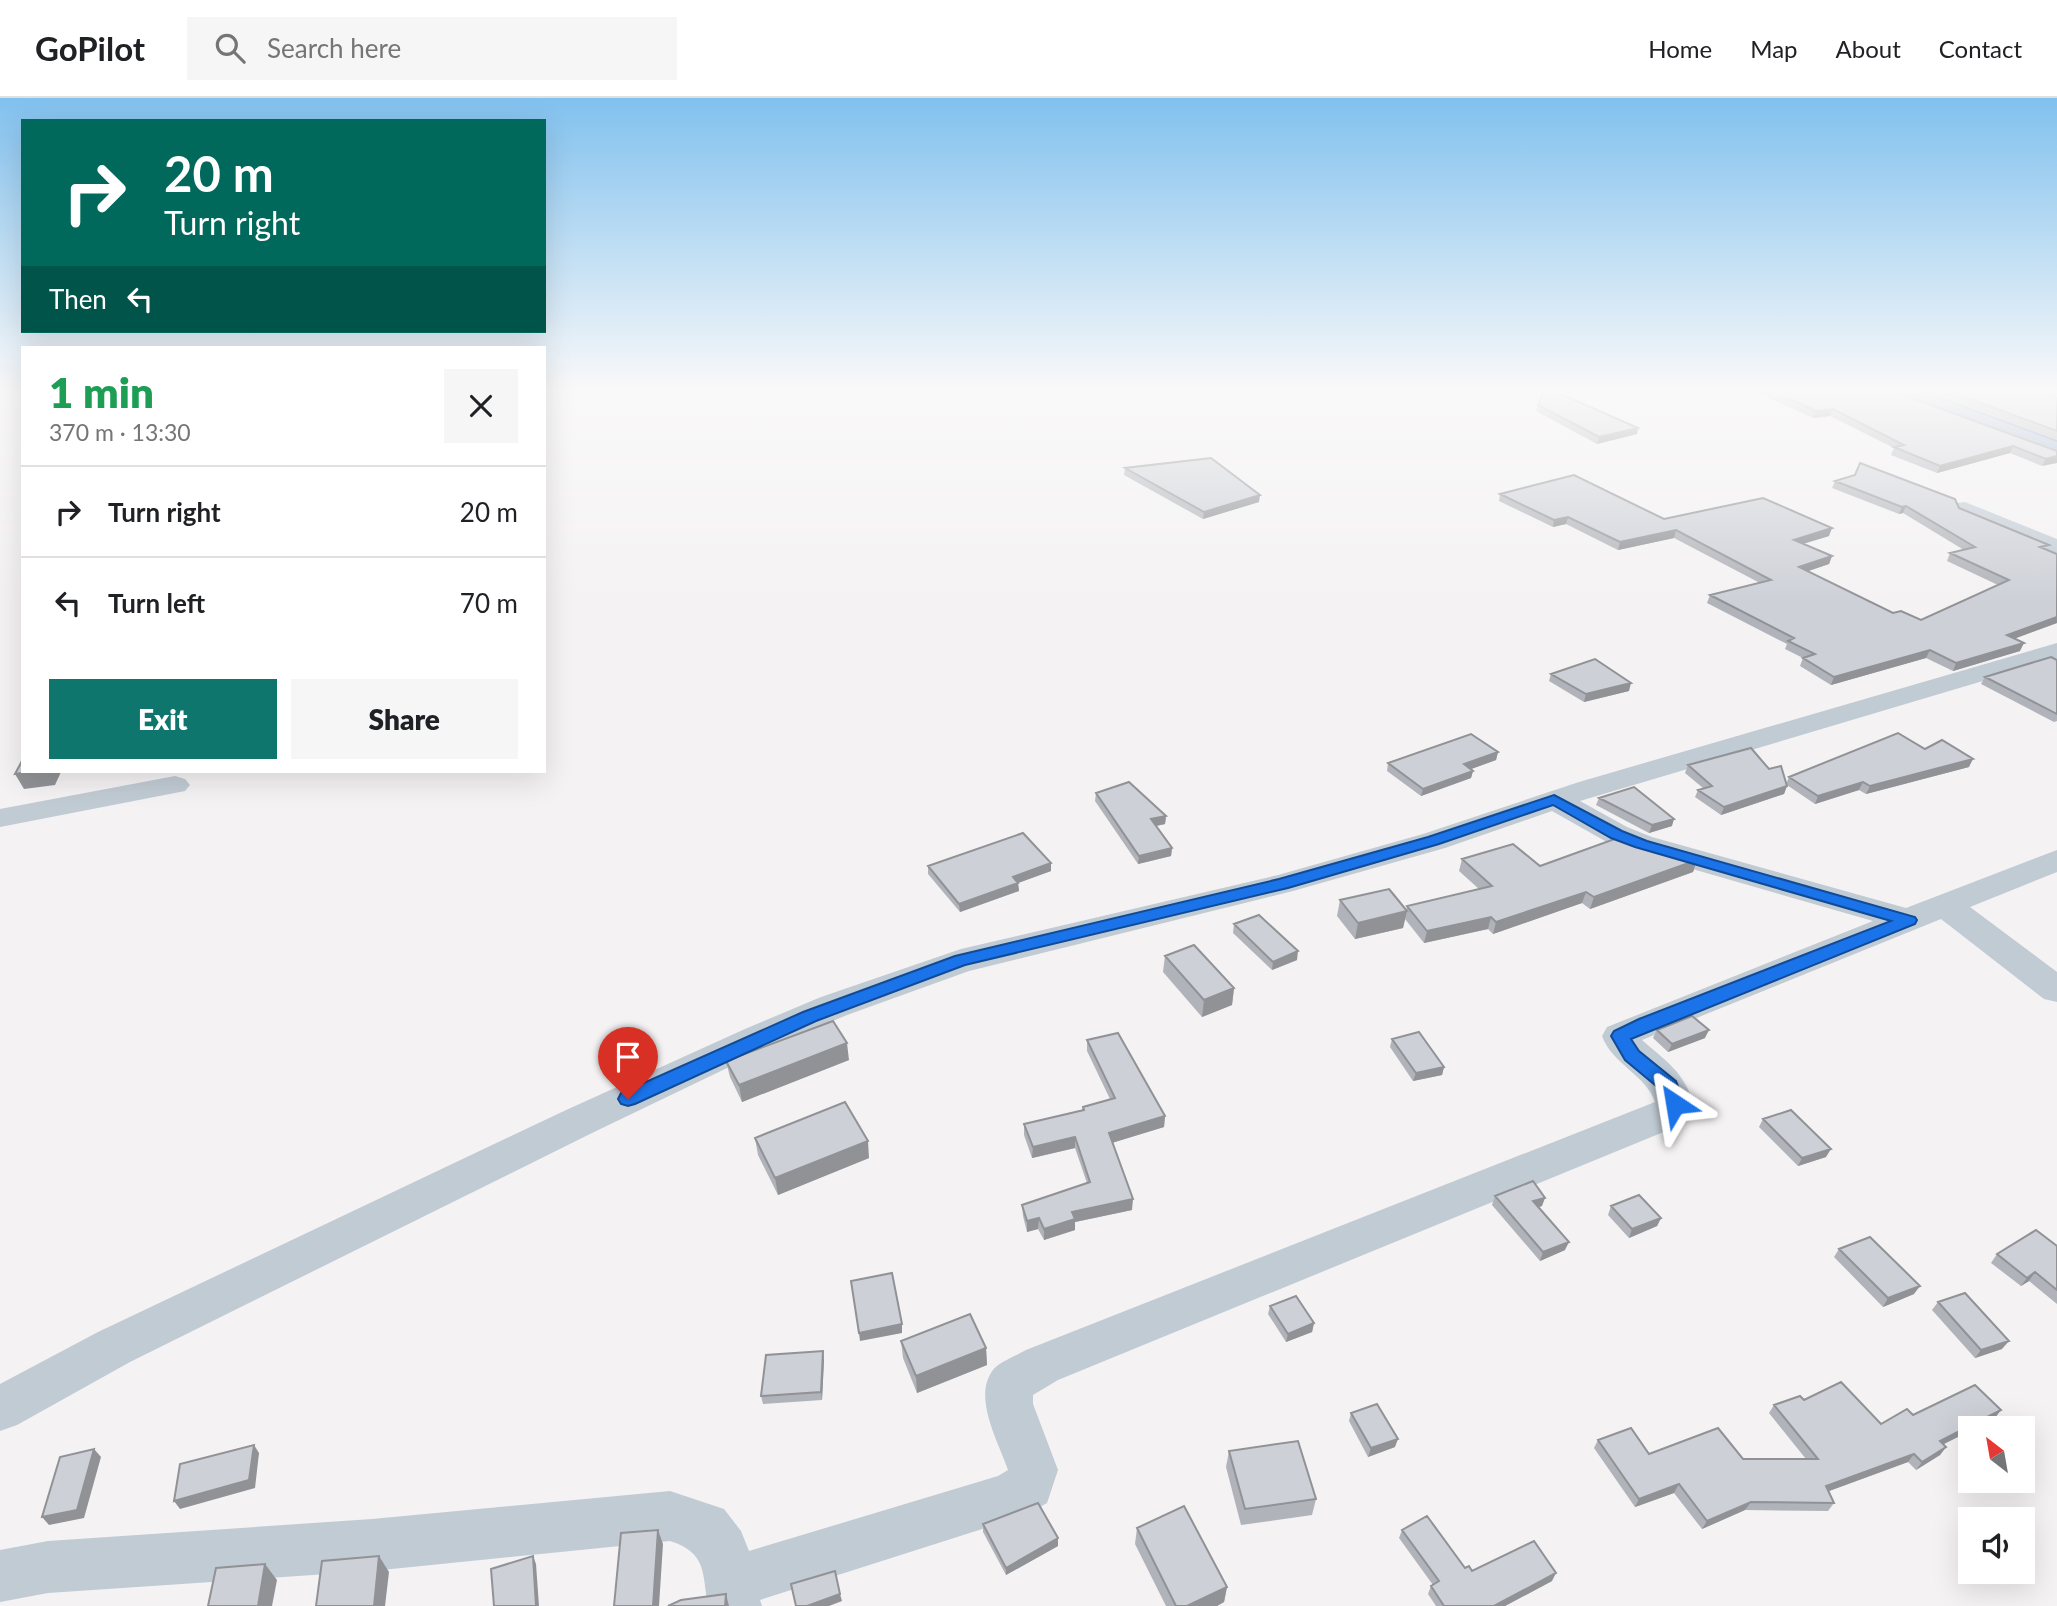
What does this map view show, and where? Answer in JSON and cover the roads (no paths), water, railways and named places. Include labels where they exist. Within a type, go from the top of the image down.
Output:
[{"type":"street","points":[[1965,508],[2057,547]]},
{"type":"street","points":[[0,1409],[114,1347],[578,1122],[758,1038],[834,1006],[961,961],[1282,884],[1434,841],[1554,799],[2057,651]]},
{"type":"street","points":[[0,818],[175,785]]},
{"type":"street","points":[[1554,799],[1616,834],[1641,844],[1909,920]]},
{"type":"street","points":[[0,1576],[48,1567],[372,1545],[670,1516],[706,1527],[723,1549],[732,1595],[1009,1498],[1029,1486],[1033,1470],[1009,1404],[1010,1384],[1042,1365],[1669,1113],[1675,1104],[1669,1086],[1632,1055],[1620,1036],[2054,863]]},
{"type":"street","points":[[1945,905],[2057,990]]}]
